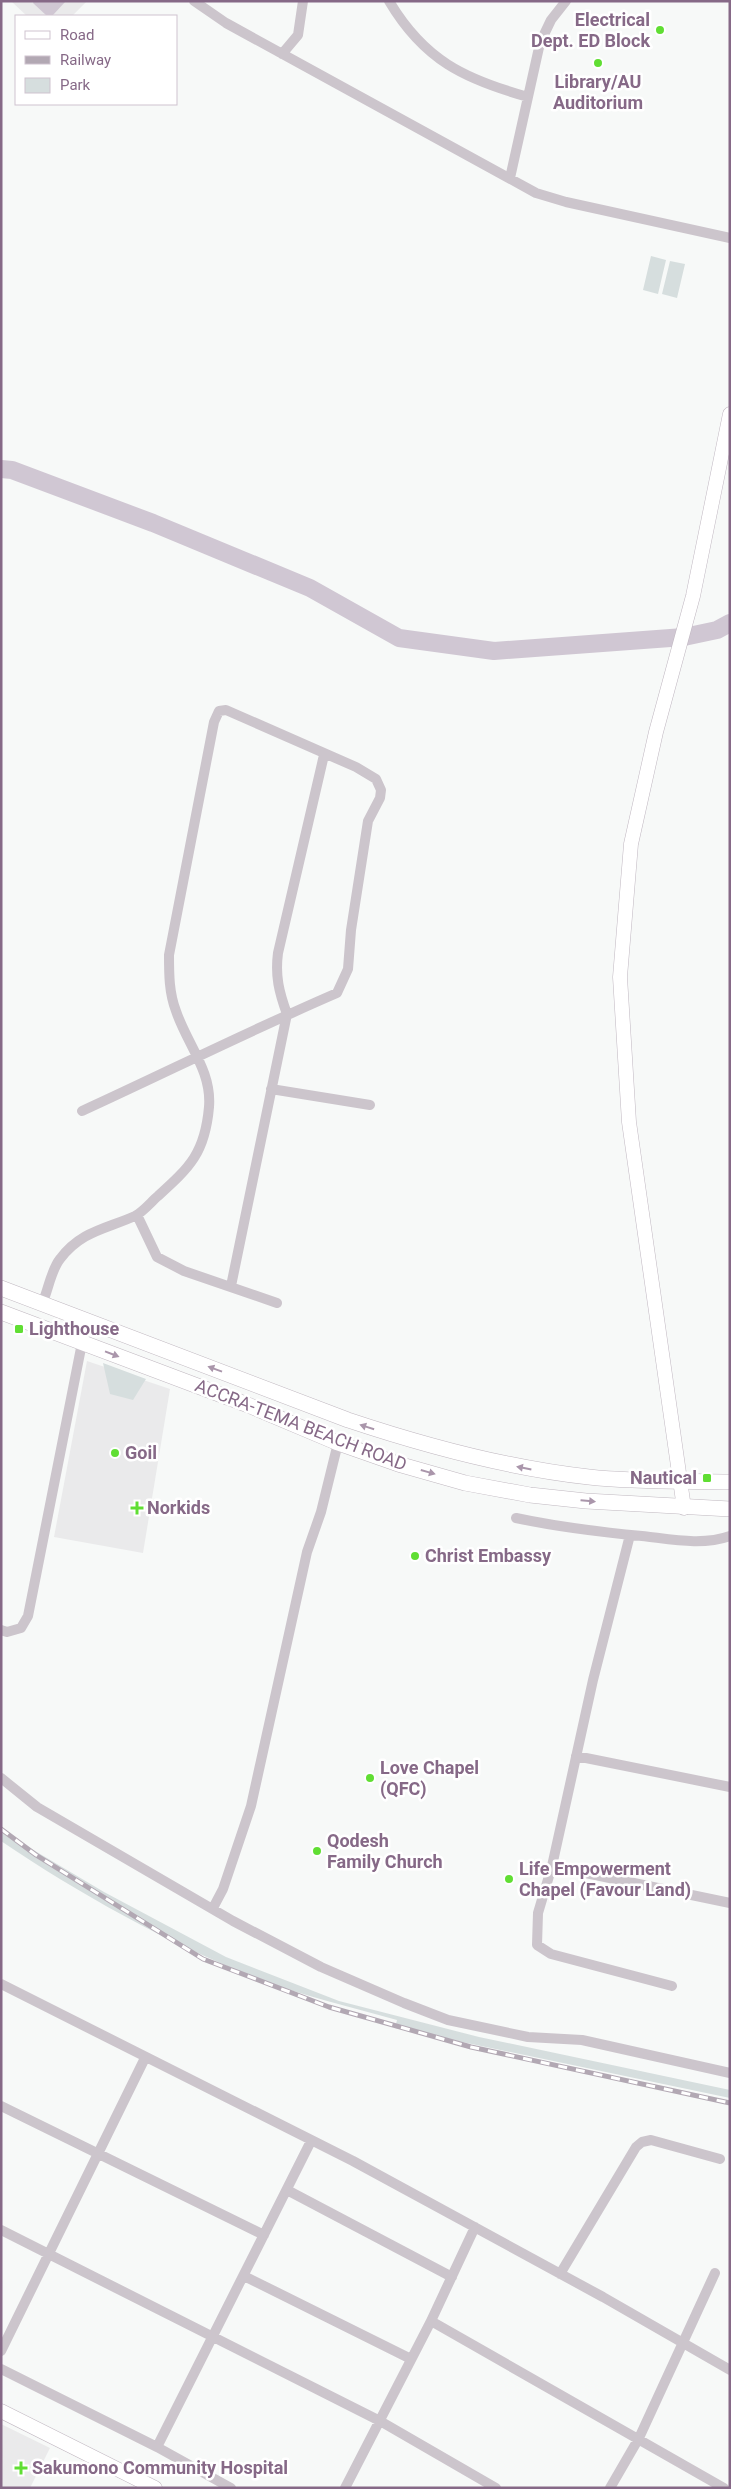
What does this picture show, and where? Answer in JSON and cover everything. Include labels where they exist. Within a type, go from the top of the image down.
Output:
[{"type":"main road","name":"ACCRA-TEMA BEACH ROAD","points":[[1,1288],[348,1420],[465,1455],[538,1470],[590,1477],[680,1482],[730,1482]]},
{"type":"main road","name":"ACCRA-TEMA BEACH ROAD","points":[[1,1312],[248,1405],[338,1443],[398,1464],[465,1483],[530,1495],[684,1508],[730,1509]]},
{"type":"main road","points":[[338,1443],[348,1420]]},
{"type":"street","points":[[194,1],[214,16],[536,193],[550,198],[730,238]]},
{"type":"street","points":[[282,54],[298,35],[303,1]]},
{"type":"street","points":[[389,1],[405,27],[420,43],[459,74],[490,86],[528,97]]},
{"type":"street","points":[[510,178],[540,43],[551,20],[566,1]]},
{"type":"street","points":[[684,1508],[628,1122],[620,977],[631,844],[656,732],[689,612],[730,414]]},
{"type":"street","points":[[42,1304],[59,1260],[74,1244],[92,1231],[137,1215],[190,1167],[200,1147],[206,1128],[209,1088],[198,1057],[176,1012],[170,986],[169,955],[216,715],[221,709],[226,710],[324,755],[356,767],[376,779],[381,790],[380,798],[368,821],[351,930],[348,969],[337,993],[287,1014],[198,1057],[82,1111]]},
{"type":"street","points":[[231,1286],[287,1014],[277,987],[275,972],[324,755]]},
{"type":"street","points":[[271,1089],[370,1104]]},
{"type":"street","points":[[137,1215],[157,1257],[184,1271],[277,1303]]},
{"type":"street","points":[[1,1630],[7,1632],[21,1628],[28,1616],[82,1343]]},
{"type":"street","points":[[213,1908],[224,1889],[251,1806],[307,1552],[321,1512],[338,1443]]},
{"type":"street","points":[[516,1518],[682,1541],[717,1541],[730,1536]]},
{"type":"street","points":[[630,1535],[593,1680],[552,1866],[538,1913],[537,1946],[551,1954],[672,1986]]},
{"type":"street","points":[[576,1756],[730,1787]]},
{"type":"street","points":[[1,1778],[37,1807],[233,1921],[321,1967],[448,2020],[528,2037],[582,2040],[730,2073]]},
{"type":"street","points":[[552,1866],[730,1904]]},
{"type":"street","points":[[1,1984],[145,2058],[354,2161],[730,2370]]},
{"type":"street","points":[[1,2350],[100,2154],[145,2058]]},
{"type":"street","points":[[1,2106],[264,2235]]},
{"type":"street","points":[[560,2274],[636,2146],[651,2140],[720,2159]]},
{"type":"street","points":[[157,2447],[311,2141]]},
{"type":"street","points":[[287,2190],[452,2277]]},
{"type":"street","points":[[345,2488],[431,2321],[475,2227]]},
{"type":"street","points":[[1,2230],[380,2421],[496,2488]]},
{"type":"street","points":[[610,2488],[639,2438],[715,2273]]},
{"type":"street","points":[[244,2276],[411,2359]]},
{"type":"street","points":[[431,2321],[724,2488]]},
{"type":"street","points":[[1,2369],[157,2447],[231,2488]]},
{"type":"street","points":[[1,2411],[155,2488]]},
{"type":"shaded area","points":[[11,1],[87,1],[73,15],[26,15]]},
{"type":"shaded area","points":[[34,1],[66,1],[53,15],[46,15],[33,3]]},
{"type":"shaded area","points":[[87,1361],[170,1389],[143,1553],[54,1537]]},
{"type":"shaded area","name":"Sakumono Community Hospital","points":[[1,2424],[50,2448],[30,2488],[1,2488]]},
{"type":"green space","points":[[651,256],[666,260],[658,294],[643,290]]},
{"type":"green space","points":[[670,261],[685,264],[677,298],[662,294]]},
{"type":"green space","points":[[103,1363],[146,1379],[133,1400],[110,1394]]},
{"type":"green space","points":[[1,1828],[20,1842],[104,1892],[226,1957],[339,2001],[479,2037],[730,2090],[730,2098],[395,2028],[397,2020],[310,1996],[259,1979],[193,1951],[94,1899],[1,1841]]},
{"type":"waterway","points":[[1,469],[12,470],[153,523],[310,588],[399,638],[494,651],[684,637],[717,630],[730,623]]},
{"type":"railway","points":[[1,1829],[36,1855],[203,1959],[329,2007],[471,2047],[730,2103]]},
{"type":"place","name":"Electrical Dept. ED Block","points":[[660,30]]},
{"type":"place","name":"Library/AU Auditorium","points":[[598,63]]},
{"type":"place","name":"Lighthouse","points":[[19,1329]]},
{"type":"place","name":"Goil","points":[[115,1453]]},
{"type":"place","name":"Nautical","points":[[707,1478]]},
{"type":"place","name":"Norkids","points":[[137,1508]]},
{"type":"place","name":"Christ Embassy","points":[[415,1556]]},
{"type":"place","name":"Love Chapel (QFC)","points":[[370,1778]]},
{"type":"place","name":"Qodesh Family Church","points":[[317,1851]]},
{"type":"place","name":"Life Empowerment Chapel (Favour Land)","points":[[509,1879]]},
{"type":"place","name":"Sakumono Community Hospital","points":[[21,2468]]}]
